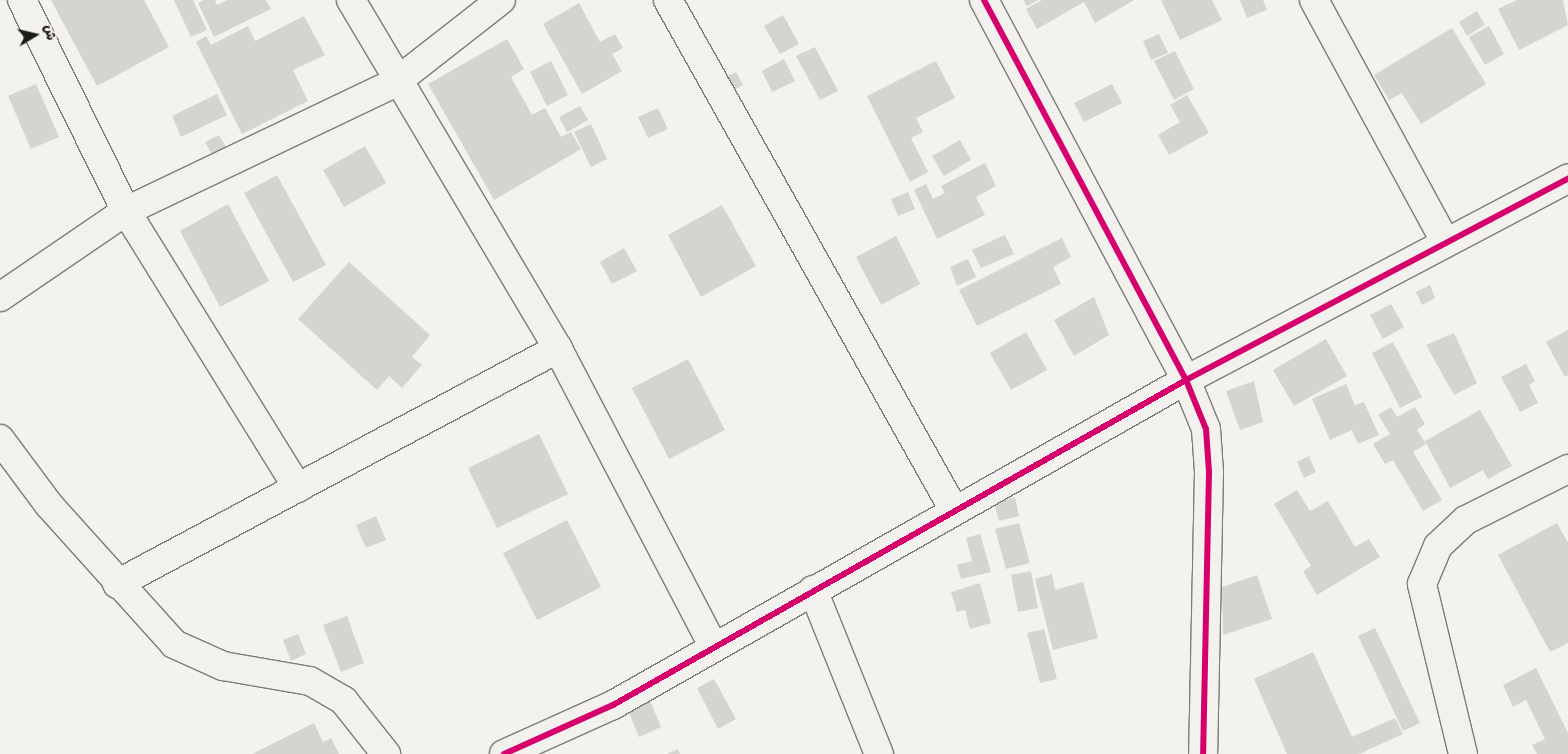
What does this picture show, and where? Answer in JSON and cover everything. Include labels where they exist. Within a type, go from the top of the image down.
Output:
[{"type":"street","points":[[22,0],[126,211],[298,488]]},
{"type":"street","points":[[351,0],[396,82],[558,349],[714,647]]},
{"type":"street","points":[[0,297],[126,211],[396,82],[501,0]]},
{"type":"street","points":[[668,0],[954,510]]},
{"type":"street","points":[[984,0],[1186,380],[1206,428],[1209,472],[1204,754]]},
{"type":"street","points":[[1314,0],[1445,241]]},
{"type":"street","points":[[504,754],[613,705],[1186,380],[1445,241],[1568,179]]},
{"type":"street","points":[[117,584],[558,349]]},
{"type":"street","points":[[0,439],[117,584],[174,644],[223,666],[310,681],[344,701],[386,754]]},
{"type":"street","points":[[1463,754],[1422,584],[1438,546],[1466,520],[1568,469]]},
{"type":"street","points":[[813,590],[879,754]]},
{"type":"building","points":[[51,0],[144,0],[169,47],[97,86]]},
{"type":"building","points":[[174,0],[193,0],[207,30],[191,37]]},
{"type":"building","points":[[204,0],[215,0],[217,5],[227,0],[266,0],[271,9],[214,37],[198,3]]},
{"type":"building","points":[[1023,0],[1038,0],[1027,6]]},
{"type":"building","points":[[1042,0],[1134,0],[1095,23],[1084,2],[1037,29],[1026,9]]},
{"type":"building","points":[[1161,0],[1212,0],[1222,20],[1180,40]]},
{"type":"building","points":[[1240,0],[1263,0],[1267,10],[1247,18]]},
{"type":"building","points":[[1517,0],[1563,0],[1568,25],[1519,50],[1498,9]]},
{"type":"building","points":[[579,3],[600,42],[615,34],[623,48],[612,54],[622,71],[582,94],[543,24]]},
{"type":"building","points":[[1477,11],[1485,25],[1467,36],[1459,22]]},
{"type":"building","points":[[783,15],[799,44],[780,54],[764,26]]},
{"type":"building","points":[[304,16],[325,55],[293,70],[308,101],[242,134],[196,42],[206,36],[211,45],[248,26],[255,41]]},
{"type":"building","points":[[1489,26],[1504,54],[1485,65],[1469,37]]},
{"type":"building","points":[[1452,28],[1486,84],[1421,124],[1402,93],[1389,100],[1374,75]]},
{"type":"building","points":[[1159,34],[1168,53],[1151,60],[1143,41]]},
{"type":"building","points":[[507,39],[524,69],[511,77],[532,115],[545,108],[561,137],[571,132],[581,149],[494,200],[428,84]]},
{"type":"building","points":[[815,47],[838,91],[820,100],[796,56]]},
{"type":"building","points":[[1175,51],[1194,89],[1174,100],[1154,61]]},
{"type":"building","points":[[784,59],[795,81],[772,92],[762,71]]},
{"type":"building","points":[[551,61],[568,95],[547,106],[530,72]]},
{"type":"building","points":[[936,61],[955,98],[916,118],[923,132],[911,138],[928,172],[910,182],[867,96]]},
{"type":"building","points":[[736,72],[743,85],[730,92],[723,78]]},
{"type":"building","points":[[36,84],[59,137],[31,149],[8,96]]},
{"type":"building","points":[[1112,84],[1122,103],[1084,122],[1074,103]]},
{"type":"building","points":[[217,94],[227,115],[181,137],[172,116]]},
{"type":"building","points":[[1187,95],[1209,133],[1169,155],[1158,135],[1180,122],[1170,105]]},
{"type":"building","points":[[580,106],[588,120],[567,132],[559,117]]},
{"type":"building","points":[[658,108],[668,129],[648,138],[638,117]]},
{"type":"building","points":[[591,124],[607,159],[591,167],[574,132]]},
{"type":"building","points":[[219,135],[226,147],[212,155],[205,142]]},
{"type":"building","points":[[960,140],[971,160],[944,176],[932,156]]},
{"type":"building","points":[[365,146],[386,183],[344,207],[323,170]]},
{"type":"building","points":[[985,163],[996,186],[976,197],[985,215],[937,239],[914,190],[926,184],[933,199],[945,193],[941,186]]},
{"type":"building","points":[[277,175],[326,265],[293,282],[244,193]]},
{"type":"building","points":[[908,192],[915,209],[898,216],[891,199]]},
{"type":"building","points":[[228,204],[269,281],[220,307],[180,231]]},
{"type":"building","points":[[722,205],[756,266],[701,297],[668,235]]},
{"type":"building","points":[[1005,235],[1014,254],[981,268],[972,250]]},
{"type":"building","points":[[896,236],[920,284],[881,305],[856,257]]},
{"type":"building","points":[[1062,238],[1071,257],[1053,267],[1061,284],[977,326],[959,290]]},
{"type":"building","points":[[624,248],[637,271],[612,284],[600,262]]},
{"type":"building","points":[[968,259],[976,277],[957,286],[950,267]]},
{"type":"building","points":[[349,262],[430,335],[412,357],[422,365],[402,388],[389,376],[377,390],[298,319]]},
{"type":"building","points":[[1430,285],[1435,298],[1422,305],[1416,292]]},
{"type":"building","points":[[1094,297],[1109,335],[1074,356],[1054,320]]},
{"type":"building","points":[[1391,304],[1404,327],[1383,339],[1370,315]]},
{"type":"building","points":[[1568,330],[1568,375],[1565,377],[1546,342]]},
{"type":"building","points":[[1026,332],[1047,370],[1011,390],[990,353]]},
{"type":"building","points":[[1454,333],[1477,383],[1454,395],[1426,345]]},
{"type":"building","points":[[1326,339],[1347,376],[1294,406],[1273,370]]},
{"type":"building","points":[[1393,342],[1422,397],[1400,408],[1372,353]]},
{"type":"building","points":[[688,359],[725,430],[669,459],[632,388]]},
{"type":"building","points":[[1526,364],[1535,381],[1529,385],[1538,403],[1520,412],[1501,377]]},
{"type":"building","points":[[1254,381],[1263,422],[1240,430],[1226,391]]},
{"type":"building","points":[[1346,384],[1355,405],[1364,402],[1379,435],[1358,444],[1352,430],[1330,440],[1312,399]]},
{"type":"building","points":[[1391,407],[1397,417],[1415,407],[1425,424],[1417,430],[1426,444],[1413,452],[1442,500],[1423,511],[1393,460],[1385,464],[1373,444],[1390,434],[1378,415]]},
{"type":"building","points":[[1480,410],[1512,466],[1488,479],[1483,470],[1450,488],[1425,441]]},
{"type":"building","points":[[539,434],[568,494],[497,528],[468,468]]},
{"type":"building","points":[[1309,456],[1316,472],[1304,478],[1297,462]]},
{"type":"building","points":[[1297,490],[1310,511],[1328,501],[1355,547],[1369,539],[1380,557],[1317,595],[1303,571],[1311,566],[1274,504]]},
{"type":"building","points":[[1015,497],[1019,516],[999,521],[994,503]]},
{"type":"building","points":[[376,516],[386,540],[366,548],[356,525]]},
{"type":"building","points":[[567,520],[601,587],[537,620],[503,553]]},
{"type":"building","points":[[1019,523],[1030,563],[1006,569],[995,529]]},
{"type":"building","points":[[1557,523],[1568,543],[1568,643],[1550,652],[1498,555]]},
{"type":"building","points":[[980,534],[991,572],[961,579],[957,565],[972,561],[966,538]]},
{"type":"building","points":[[1031,571],[1038,608],[1018,612],[1011,575]]},
{"type":"building","points":[[1052,574],[1055,590],[1083,582],[1098,638],[1053,650],[1035,579]]},
{"type":"building","points":[[1257,575],[1272,619],[1223,635],[1222,587]]},
{"type":"building","points":[[980,583],[991,623],[970,629],[965,610],[957,612],[951,592]]},
{"type":"building","points":[[347,616],[364,663],[341,672],[323,625]]},
{"type":"building","points":[[1375,628],[1420,723],[1403,731],[1358,636]]},
{"type":"building","points":[[1044,629],[1057,679],[1040,683],[1027,633]]},
{"type":"building","points":[[298,634],[306,654],[291,661],[283,640]]},
{"type":"building","points":[[1313,652],[1352,737],[1395,718],[1403,734],[1359,754],[1287,754],[1254,679]]},
{"type":"building","points":[[1536,668],[1568,733],[1568,754],[1537,754],[1532,745],[1545,739],[1526,700],[1513,707],[1503,685]]},
{"type":"building","points":[[714,679],[736,719],[718,729],[697,688]]},
{"type":"building","points":[[647,693],[661,727],[639,737],[625,703]]},
{"type":"building","points":[[314,723],[323,742],[331,738],[339,754],[252,754]]},
{"type":"building","points":[[678,749],[680,754],[667,754]]},
{"type":"cycle path","points":[[984,0],[1186,380],[1206,429],[1209,472],[1203,754]]},
{"type":"cycle path","points":[[504,754],[613,705],[1186,380],[1568,179]]}]
